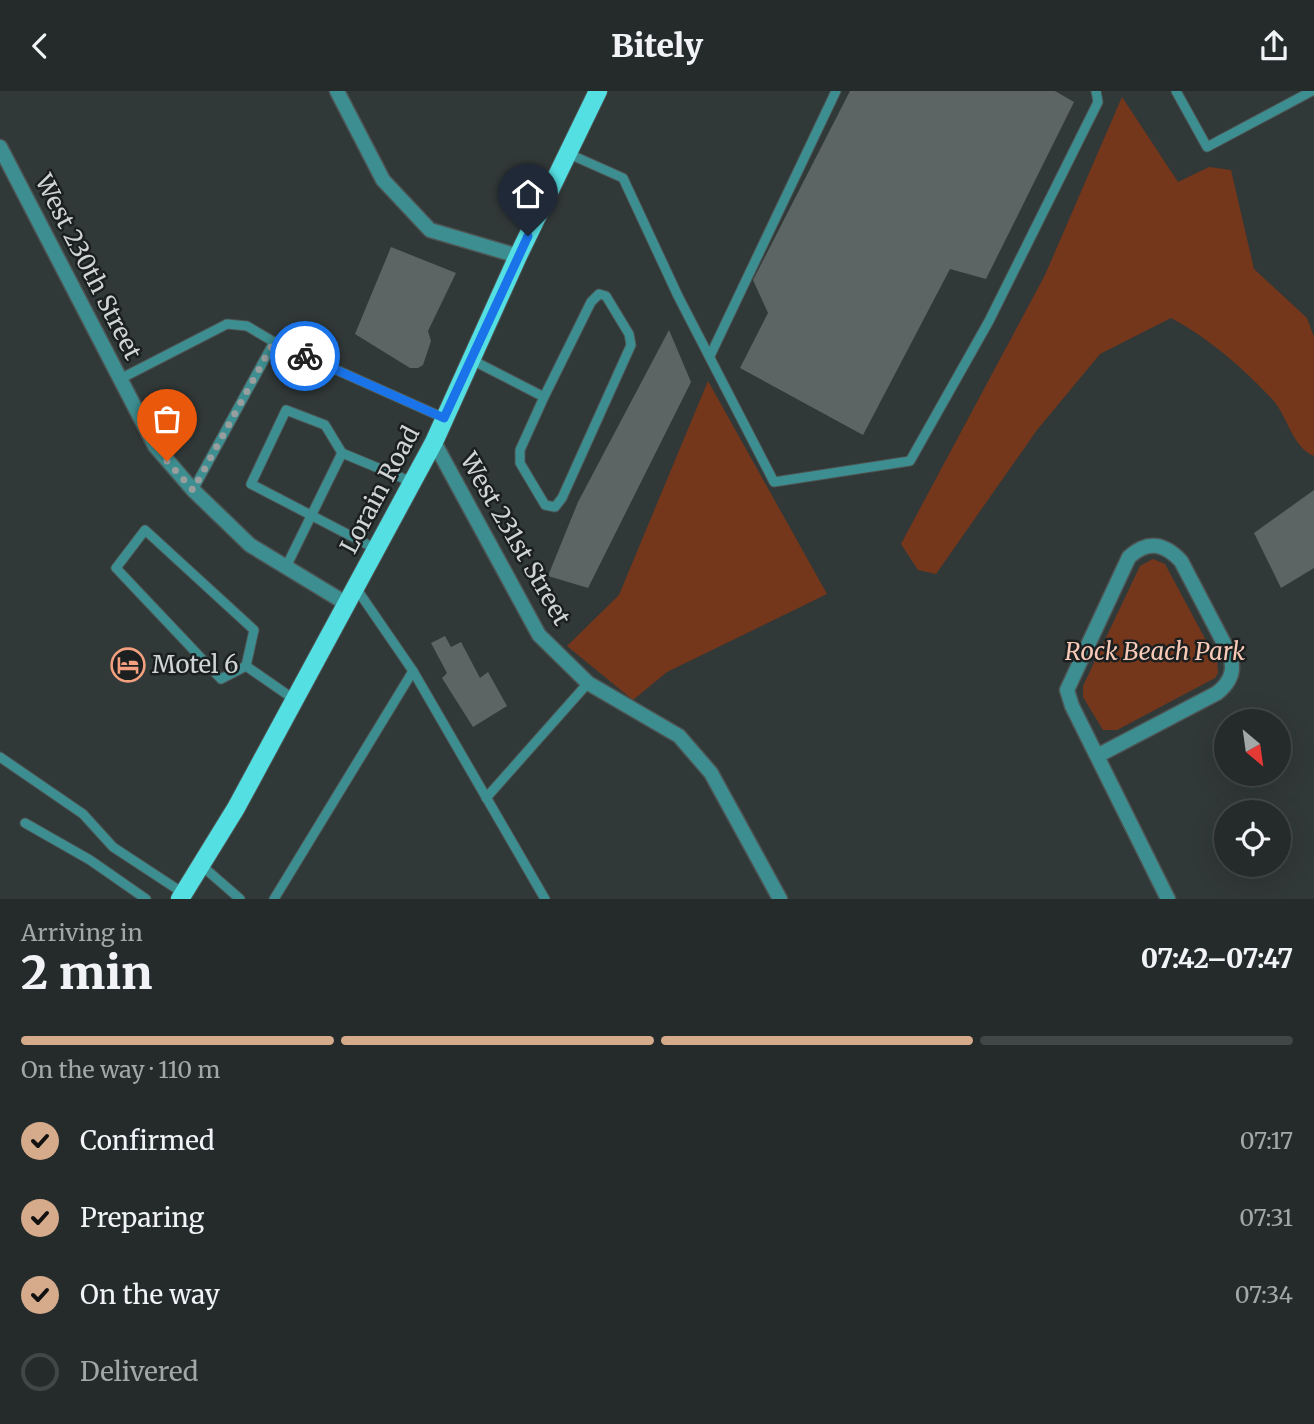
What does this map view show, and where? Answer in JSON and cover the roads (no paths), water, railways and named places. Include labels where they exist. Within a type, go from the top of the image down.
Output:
[{"type":"main road","name":"Lorain Road","points":[[181,896],[236,808],[434,442],[470,359],[597,91]]},
{"type":"street","points":[[337,91],[383,180],[430,230],[518,256]]},
{"type":"street","name":"West 230th Street","points":[[0,147],[155,446],[193,490],[250,545],[347,604]]},
{"type":"street","name":"West 231st Street","points":[[434,442],[539,635],[587,683],[679,736],[711,773],[780,899]]},
{"type":"street","points":[[1097,756],[1217,693],[1226,686],[1232,674],[1233,662],[1181,561],[1170,550],[1157,545],[1139,549],[1129,557],[1067,690],[1097,756],[1168,899]]},
{"type":"lane","points":[[710,356],[836,91]]},
{"type":"lane","points":[[567,153],[623,178],[774,482],[910,461],[996,309],[1098,102],[1096,91]]},
{"type":"lane","points":[[1176,91],[1207,147],[1312,91]]},
{"type":"lane","points":[[599,294],[606,296],[629,334],[631,345],[562,498],[555,507],[545,505],[520,463],[520,450],[544,397],[590,302],[599,294]]},
{"type":"lane","points":[[120,379],[227,324],[247,326],[274,342],[444,418]]},
{"type":"lane","points":[[193,490],[274,342]]},
{"type":"lane","points":[[470,359],[544,397]]},
{"type":"lane","points":[[376,549],[251,484],[286,410],[325,425],[342,453],[412,482]]},
{"type":"lane","points":[[286,567],[342,453]]},
{"type":"lane","points":[[145,530],[254,630],[246,666],[221,680],[116,568],[145,530]]},
{"type":"lane","points":[[356,587],[413,671],[545,899]]},
{"type":"lane","points":[[246,666],[295,700]]},
{"type":"lane","points":[[274,899],[413,671]]},
{"type":"lane","points":[[486,798],[587,683]]},
{"type":"lane","points":[[0,757],[83,814],[113,848],[181,896]]},
{"type":"lane","points":[[25,823],[90,860],[146,899]]},
{"type":"lane","points":[[201,865],[240,899]]},
{"type":"place","name":"Motel 6","points":[[128,665]]},
{"type":"park label","name":"Rock Beach Park","points":[[1155,652]]}]
